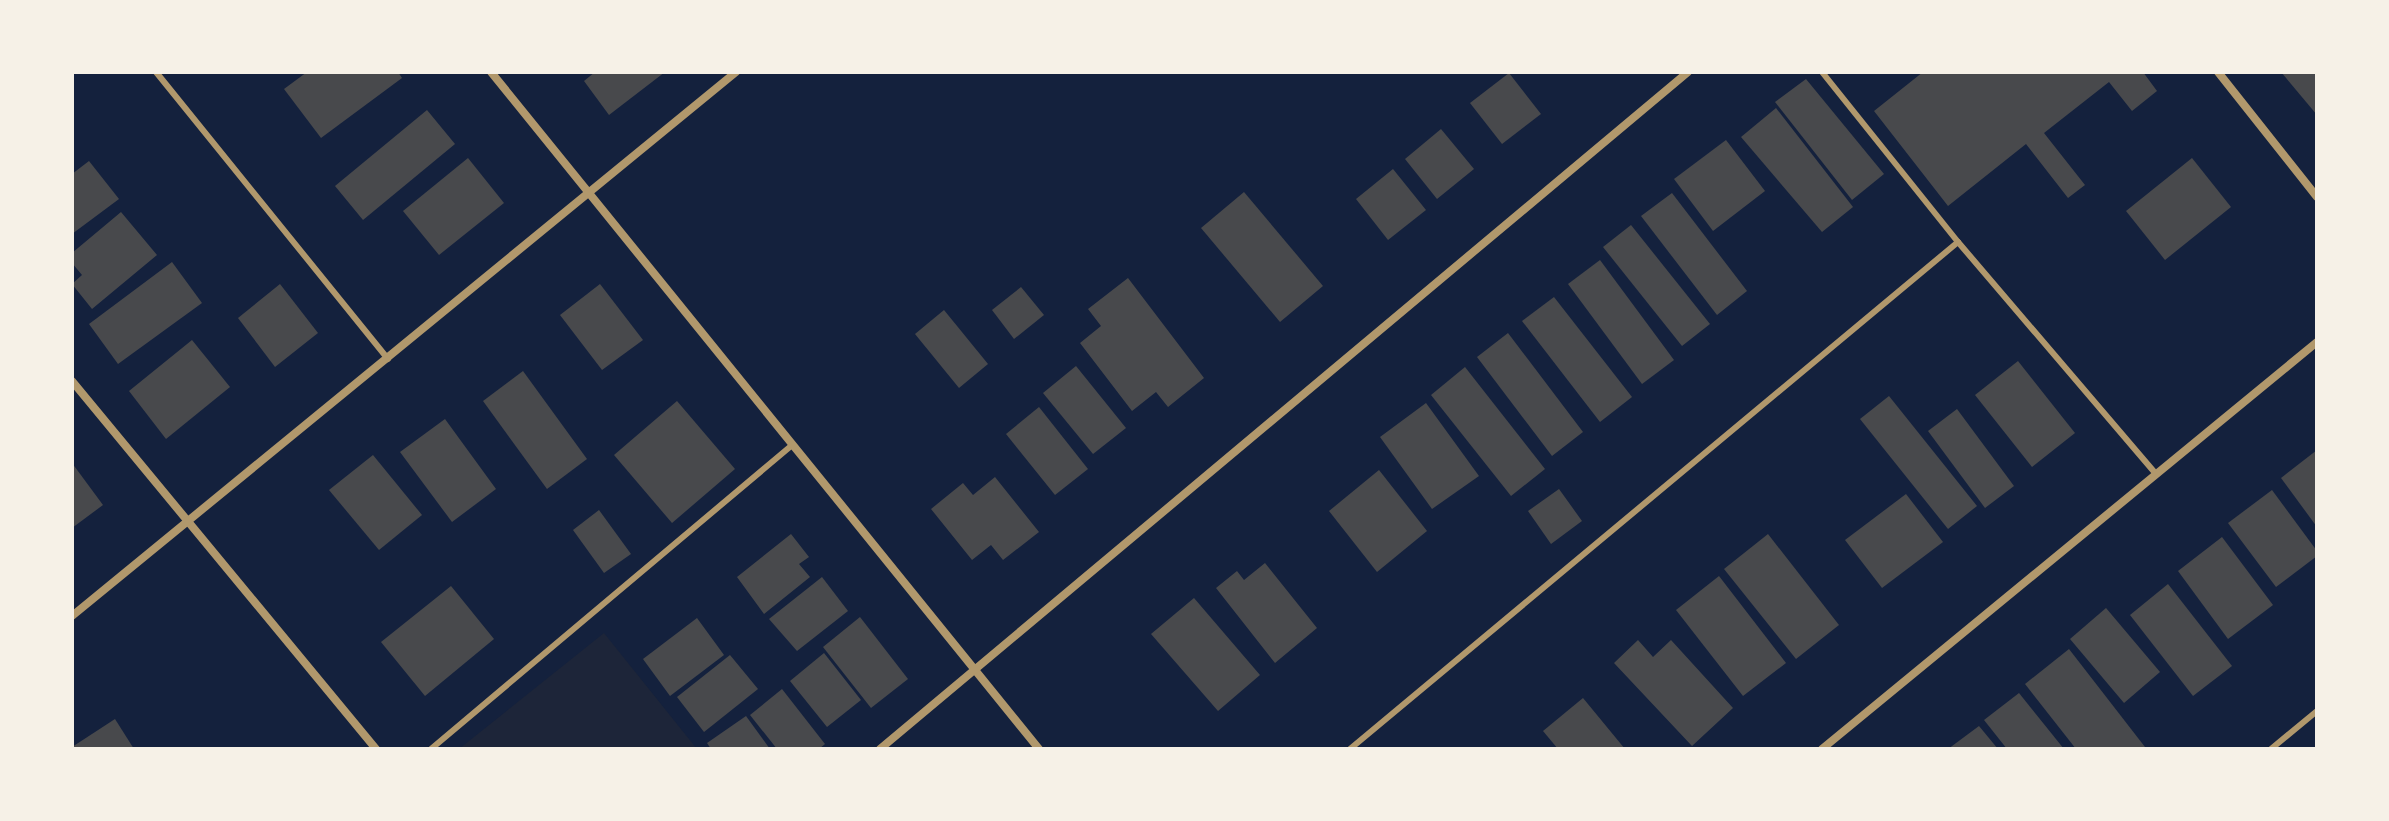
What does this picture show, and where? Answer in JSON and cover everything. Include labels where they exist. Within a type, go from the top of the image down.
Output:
[{"type":"street","points":[[491,72],[1039,749]]},
{"type":"street","points":[[72,616],[736,72]]},
{"type":"street","points":[[880,749],[1688,72]]},
{"type":"street","points":[[2218,72],[2317,197]]},
{"type":"street","points":[[1822,749],[2317,342]]},
{"type":"street","points":[[72,381],[376,749]]},
{"type":"lane","points":[[156,72],[388,359]]},
{"type":"lane","points":[[1822,72],[1958,242],[2156,474]]},
{"type":"lane","points":[[1350,749],[1958,242]]},
{"type":"lane","points":[[431,749],[791,446]]},
{"type":"lane","points":[[2271,749],[2317,711]]},
{"type":"shaded area","points":[[604,633],[697,749],[459,749]]},
{"type":"building","points":[[307,72],[398,72],[402,78],[321,138],[284,89]]},
{"type":"building","points":[[595,72],[665,72],[609,115],[584,81]]},
{"type":"building","points":[[1923,72],[2143,72],[2157,91],[2132,111],[2109,82],[2044,133],[2085,185],[2068,198],[2026,144],[1948,206],[1874,111]]},
{"type":"building","points":[[2281,72],[2317,72],[2317,115]]},
{"type":"building","points":[[1509,73],[1541,114],[1502,144],[1470,103]]},
{"type":"building","points":[[1806,79],[1884,174],[1852,200],[1775,102]]},
{"type":"building","points":[[1776,108],[1853,207],[1822,232],[1741,137]]},
{"type":"building","points":[[427,110],[455,144],[363,220],[335,186]]},
{"type":"building","points":[[1441,129],[1474,169],[1437,199],[1405,159]]},
{"type":"building","points":[[1726,140],[1765,191],[1713,231],[1674,179]]},
{"type":"building","points":[[468,158],[504,203],[439,255],[403,211]]},
{"type":"building","points":[[2192,158],[2231,207],[2165,260],[2126,211]]},
{"type":"building","points":[[89,161],[119,199],[72,234],[72,174]]},
{"type":"building","points":[[1393,169],[1426,210],[1388,240],[1356,199]]},
{"type":"building","points":[[1244,192],[1323,286],[1280,322],[1201,228]]},
{"type":"building","points":[[1672,193],[1747,291],[1717,315],[1641,216]]},
{"type":"building","points":[[121,212],[157,255],[92,309],[72,284],[82,275],[72,263],[72,253]]},
{"type":"building","points":[[1631,225],[1710,324],[1682,346],[1603,247]]},
{"type":"building","points":[[1600,260],[1674,360],[1642,384],[1568,284]]},
{"type":"building","points":[[172,262],[202,303],[118,364],[89,324]]},
{"type":"building","points":[[1128,278],[1204,378],[1168,407],[1156,392],[1132,411],[1080,343],[1101,326],[1088,309]]},
{"type":"building","points":[[280,284],[318,333],[275,367],[238,318]]},
{"type":"building","points":[[600,284],[643,340],[602,370],[560,315]]},
{"type":"building","points":[[1021,287],[1044,315],[1014,339],[992,310]]},
{"type":"building","points":[[1554,297],[1632,397],[1600,422],[1522,321]]},
{"type":"building","points":[[944,310],[988,364],[959,388],[915,334]]},
{"type":"building","points":[[1508,333],[1583,432],[1552,456],[1477,357]]},
{"type":"building","points":[[192,340],[230,387],[166,439],[129,391]]},
{"type":"building","points":[[2018,361],[2075,433],[2032,467],[1975,395]]},
{"type":"building","points":[[1076,366],[1126,428],[1093,454],[1043,393]]},
{"type":"building","points":[[1465,367],[1545,469],[1511,496],[1431,395]]},
{"type":"building","points":[[523,371],[587,459],[547,489],[483,401]]},
{"type":"building","points":[[1889,396],[1977,506],[1948,529],[1860,419]]},
{"type":"building","points":[[677,401],[735,469],[672,523],[614,455]]},
{"type":"building","points":[[1426,403],[1479,476],[1432,509],[1380,437]]},
{"type":"building","points":[[1039,407],[1088,469],[1055,495],[1006,434]]},
{"type":"building","points":[[1957,409],[2014,486],[1985,508],[1928,431]]},
{"type":"building","points":[[445,419],[496,489],[452,522],[400,452]]},
{"type":"building","points":[[2317,450],[2317,527],[2281,478]]},
{"type":"building","points":[[373,455],[422,515],[379,550],[329,490]]},
{"type":"building","points":[[72,463],[103,505],[72,528]]},
{"type":"building","points":[[1379,470],[1427,531],[1377,572],[1329,511]]},
{"type":"building","points":[[995,477],[1039,532],[1003,560],[991,545],[972,560],[931,509],[963,483],[973,495]]},
{"type":"building","points":[[1559,489],[1582,521],[1551,544],[1528,511]]},
{"type":"building","points":[[2272,490],[2317,551],[2317,556],[2276,587],[2228,523]]},
{"type":"building","points":[[1906,494],[1943,542],[1882,588],[1845,540]]},
{"type":"building","points":[[599,510],[631,554],[604,573],[573,530]]},
{"type":"building","points":[[791,534],[809,557],[799,564],[810,577],[764,614],[737,577]]},
{"type":"building","points":[[1768,534],[1839,625],[1796,659],[1724,569]]},
{"type":"building","points":[[2222,537],[2273,605],[2228,639],[2178,571]]},
{"type":"building","points":[[1265,563],[1317,628],[1275,663],[1216,588],[1237,571],[1244,580]]},
{"type":"building","points":[[1719,576],[1786,663],[1743,696],[1676,610]]},
{"type":"building","points":[[822,577],[848,611],[797,651],[769,619]]},
{"type":"building","points":[[2168,584],[2232,666],[2193,696],[2130,615]]},
{"type":"building","points":[[451,586],[494,639],[425,696],[381,642]]},
{"type":"building","points":[[1194,598],[1260,675],[1218,711],[1151,634]]},
{"type":"building","points":[[2106,608],[2160,672],[2124,703],[2070,639]]},
{"type":"building","points":[[860,617],[908,679],[871,708],[823,647]]},
{"type":"building","points":[[697,618],[724,655],[670,696],[643,659]]},
{"type":"building","points":[[1638,640],[1653,657],[1671,640],[1733,708],[1692,746],[1614,663]]},
{"type":"building","points":[[2069,649],[2145,747],[2143,749],[2076,749],[2025,684]]},
{"type":"building","points":[[824,653],[861,700],[827,727],[790,681]]},
{"type":"building","points":[[730,655],[758,689],[704,732],[677,697]]},
{"type":"building","points":[[782,689],[825,744],[819,749],[777,749],[750,715]]},
{"type":"building","points":[[2019,693],[2064,749],[2007,749],[1984,720]]},
{"type":"building","points":[[1583,698],[1625,749],[1558,749],[1543,731]]},
{"type":"building","points":[[746,716],[770,749],[711,749],[707,743]]},
{"type":"building","points":[[115,719],[134,749],[72,749],[72,747]]},
{"type":"building","points":[[1979,726],[1998,749],[1948,749]]}]
